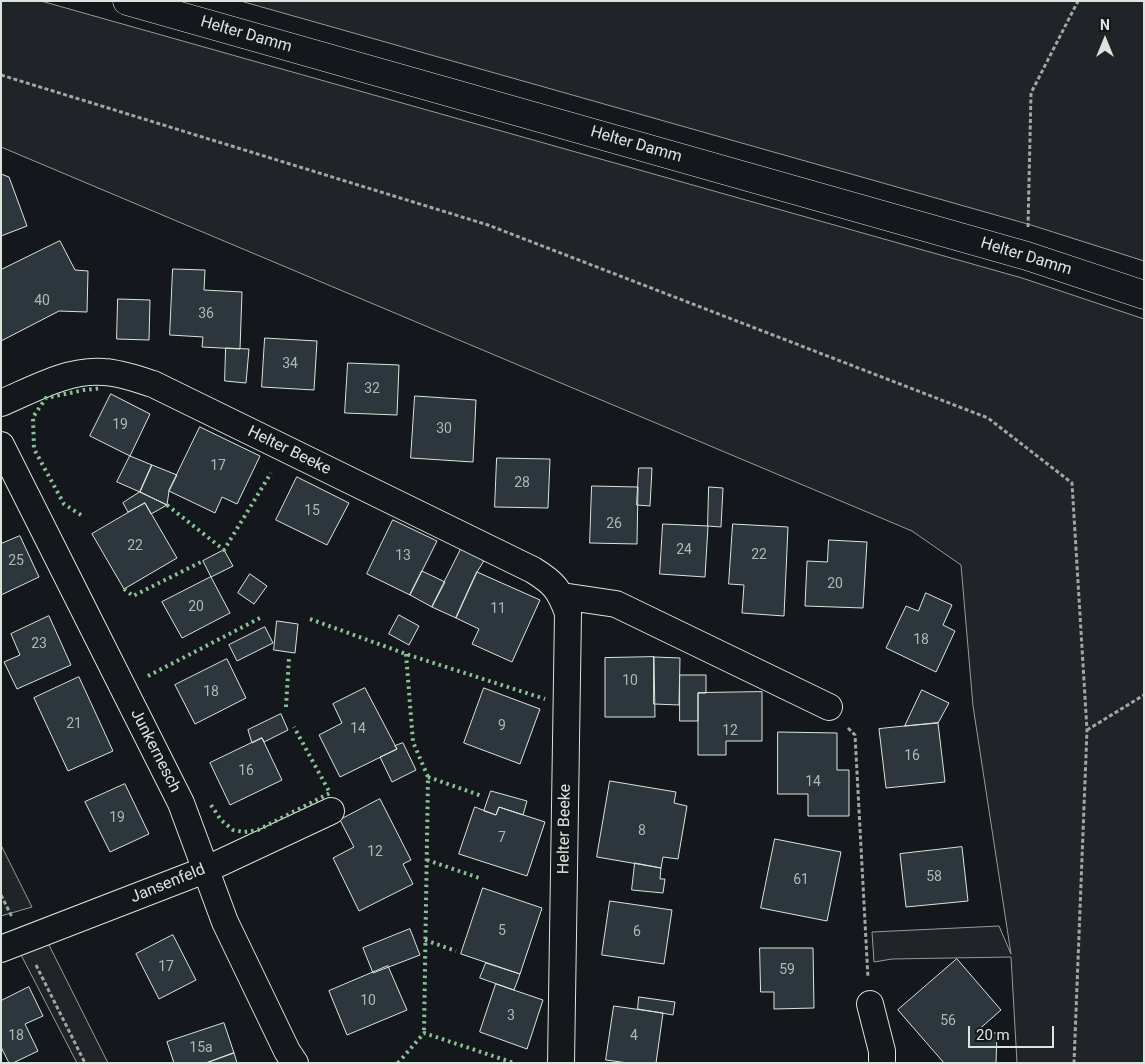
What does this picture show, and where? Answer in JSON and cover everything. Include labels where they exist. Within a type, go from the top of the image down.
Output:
[{"type":"street","name":"Helter Damm","points":[[127,1],[1027,256],[1144,295]]},
{"type":"street","name":"Helter Beeke","points":[[1,403],[61,378],[85,372],[106,372],[153,384],[534,570],[551,581],[562,596],[568,613],[561,1063]]},
{"type":"street","name":"Junkernesch","points":[[1,445],[181,803],[229,931],[287,1052],[295,1063]]},
{"type":"street","points":[[562,596],[616,604],[829,707]]},
{"type":"street","name":"Jansenfeld","points":[[12,945],[205,870],[331,811]]},
{"type":"street","points":[[870,1004],[882,1052],[882,1063]]},
{"type":"path","points":[[1027,256],[1031,93],[1078,1]]},
{"type":"path","points":[[1,75],[488,225],[988,418],[1072,483],[1087,730],[1074,1063]]},
{"type":"path","points":[[1087,730],[1144,695]]},
{"type":"path","points":[[829,707],[855,735],[870,1004]]},
{"type":"path","points":[[1,895],[12,945],[85,1063]]},
{"type":"shaded area","points":[[1,1],[41,1],[1022,278],[1144,319],[1144,1063],[1017,1063],[1011,957],[892,959],[874,962],[872,932],[999,926],[1011,954],[973,706],[961,565],[912,531],[1,147]]},
{"type":"shaded area","points":[[241,1],[1144,1],[1144,261],[1031,225]]},
{"type":"shaded area","points":[[1,845],[32,907],[1,916]]},
{"type":"shaded area","points":[[47,941],[108,1063],[77,1063],[20,953]]},
{"type":"building","points":[[1,174],[9,177],[27,226],[1,236]]},
{"type":"building","points":[[60,241],[75,270],[88,271],[87,312],[59,311],[1,341],[1,270]]},
{"type":"building","points":[[173,269],[205,270],[204,290],[242,292],[240,349],[202,347],[203,337],[170,335]]},
{"type":"building","points":[[118,299],[150,300],[149,340],[117,339]]},
{"type":"building","points":[[265,338],[317,341],[314,390],[262,387]]},
{"type":"building","points":[[226,348],[249,349],[246,383],[225,381]]},
{"type":"building","points":[[348,363],[399,365],[397,415],[345,413]]},
{"type":"building","points":[[111,394],[150,414],[130,456],[90,436]]},
{"type":"building","points":[[415,396],[476,400],[473,462],[411,458]]},
{"type":"building","points":[[200,427],[260,456],[237,504],[222,497],[215,513],[169,491]]},
{"type":"building","points":[[130,456],[152,465],[140,492],[117,482]]},
{"type":"building","points":[[497,458],[550,459],[548,508],[495,507]]},
{"type":"building","points":[[152,465],[177,475],[169,491],[167,505],[140,492]]},
{"type":"building","points":[[639,468],[652,468],[650,506],[637,505]]},
{"type":"building","points":[[297,477],[349,503],[327,545],[276,520]]},
{"type":"building","points":[[592,486],[638,487],[637,544],[590,543]]},
{"type":"building","points":[[709,487],[723,488],[721,527],[708,526]]},
{"type":"building","points":[[140,492],[167,505],[151,514],[145,503],[128,512],[123,503]]},
{"type":"building","points":[[145,503],[177,558],[124,589],[92,534]]},
{"type":"building","points":[[393,520],[437,541],[410,595],[367,574]]},
{"type":"building","points":[[663,524],[708,526],[705,577],[660,574]]},
{"type":"building","points":[[733,524],[788,527],[784,616],[742,613],[744,585],[729,584]]},
{"type":"building","points":[[20,536],[39,577],[1,595],[1,544]]},
{"type":"building","points":[[829,540],[867,542],[863,608],[805,606],[807,561],[827,562]]},
{"type":"building","points":[[462,547],[485,559],[456,618],[432,607]]},
{"type":"building","points":[[224,550],[233,566],[211,577],[203,561]]},
{"type":"building","points":[[422,571],[445,582],[432,607],[410,595]]},
{"type":"building","points":[[477,572],[540,600],[512,662],[472,644],[479,629],[456,618]]},
{"type":"building","points":[[250,574],[267,586],[254,604],[238,593]]},
{"type":"building","points":[[211,577],[230,613],[182,638],[162,602]]},
{"type":"building","points":[[926,593],[952,605],[943,625],[955,631],[936,672],[886,648],[906,606],[918,611]]},
{"type":"building","points":[[399,615],[419,626],[409,645],[389,634]]},
{"type":"building","points":[[49,616],[71,665],[17,689],[4,662],[20,655],[11,634]]},
{"type":"building","points":[[277,621],[298,624],[295,653],[274,650]]},
{"type":"building","points":[[265,627],[273,643],[237,661],[229,645]]},
{"type":"building","points":[[654,657],[655,717],[605,717],[605,658]]},
{"type":"building","points":[[654,657],[680,658],[679,705],[654,704]]},
{"type":"building","points":[[227,659],[246,698],[195,724],[175,685]]},
{"type":"building","points":[[680,675],[706,675],[706,693],[698,693],[698,721],[680,721]]},
{"type":"building","points":[[79,677],[113,751],[68,771],[34,698]]},
{"type":"building","points":[[365,688],[397,749],[340,777],[319,735],[342,723],[333,704]]},
{"type":"building","points":[[484,688],[540,709],[520,764],[464,743]]},
{"type":"building","points":[[922,690],[949,703],[938,723],[905,726]]},
{"type":"building","points":[[762,692],[762,741],[726,741],[726,755],[698,755],[698,693]]},
{"type":"building","points":[[281,714],[288,730],[264,742],[262,738],[252,743],[248,730]]},
{"type":"building","points":[[938,723],[945,782],[886,788],[879,729]]},
{"type":"building","points":[[778,732],[837,733],[837,770],[849,770],[849,816],[808,816],[808,794],[778,794]]},
{"type":"building","points":[[262,738],[282,780],[230,805],[210,763]]},
{"type":"building","points":[[403,743],[416,770],[392,782],[380,757],[397,749],[395,746]]},
{"type":"building","points":[[610,781],[676,792],[674,803],[687,806],[678,859],[663,857],[661,868],[597,857]]},
{"type":"building","points":[[125,784],[149,834],[110,852],[85,802]]},
{"type":"building","points":[[491,791],[527,801],[523,815],[499,807],[496,815],[484,811]]},
{"type":"building","points":[[380,799],[411,860],[403,864],[413,884],[359,911],[333,858],[354,847],[340,820]]},
{"type":"building","points":[[475,807],[496,815],[499,807],[545,822],[527,876],[459,854]]},
{"type":"building","points":[[775,839],[841,852],[827,921],[761,908]]},
{"type":"building","points":[[962,847],[968,901],[906,907],[900,854]]},
{"type":"building","points":[[635,863],[661,868],[660,879],[665,879],[663,893],[632,890]]},
{"type":"building","points":[[483,888],[542,908],[520,974],[461,954]]},
{"type":"building","points":[[610,901],[672,910],[664,964],[602,955]]},
{"type":"building","points":[[410,929],[420,955],[373,973],[363,948]]},
{"type":"building","points":[[173,935],[196,980],[159,999],[136,954]]},
{"type":"building","points":[[760,948],[813,948],[814,1008],[774,1009],[774,992],[761,992]]},
{"type":"building","points":[[957,959],[1001,1010],[976,1032],[997,1033],[996,1063],[944,1063],[898,1010]]},
{"type":"building","points":[[486,963],[520,974],[514,990],[480,978]]},
{"type":"building","points":[[388,966],[407,1010],[347,1035],[329,991]]},
{"type":"building","points":[[496,984],[543,1000],[527,1049],[480,1032]]},
{"type":"building","points":[[29,987],[43,1016],[25,1024],[38,1051],[13,1063],[9,1063],[1,1047],[1,1001]]},
{"type":"building","points":[[639,997],[675,1002],[673,1015],[638,1009]]},
{"type":"building","points":[[614,1006],[663,1013],[656,1063],[628,1063],[606,1060]]},
{"type":"building","points":[[224,1023],[234,1053],[206,1063],[174,1063],[167,1042]]},
{"type":"building","points":[[234,1053],[237,1063],[206,1063]]},
{"type":"hedge","points":[[81,515],[64,504],[34,449],[33,417],[46,398],[102,388]]},
{"type":"hedge","points":[[167,505],[224,550],[271,473]]},
{"type":"hedge","points":[[124,589],[133,596],[203,561]]},
{"type":"hedge","points":[[148,676],[262,617]]},
{"type":"hedge","points":[[310,619],[406,654],[545,699]]},
{"type":"hedge","points":[[406,654],[413,742],[428,777],[424,1033]]},
{"type":"hedge","points":[[286,707],[289,657]]},
{"type":"hedge","points":[[211,805],[221,820],[233,830],[244,832],[258,830],[330,793],[294,727]]},
{"type":"hedge","points":[[428,777],[482,796]]},
{"type":"hedge","points":[[427,860],[482,879]]},
{"type":"hedge","points":[[425,940],[456,951]]},
{"type":"hedge","points":[[398,1063],[424,1033],[514,1063]]}]
